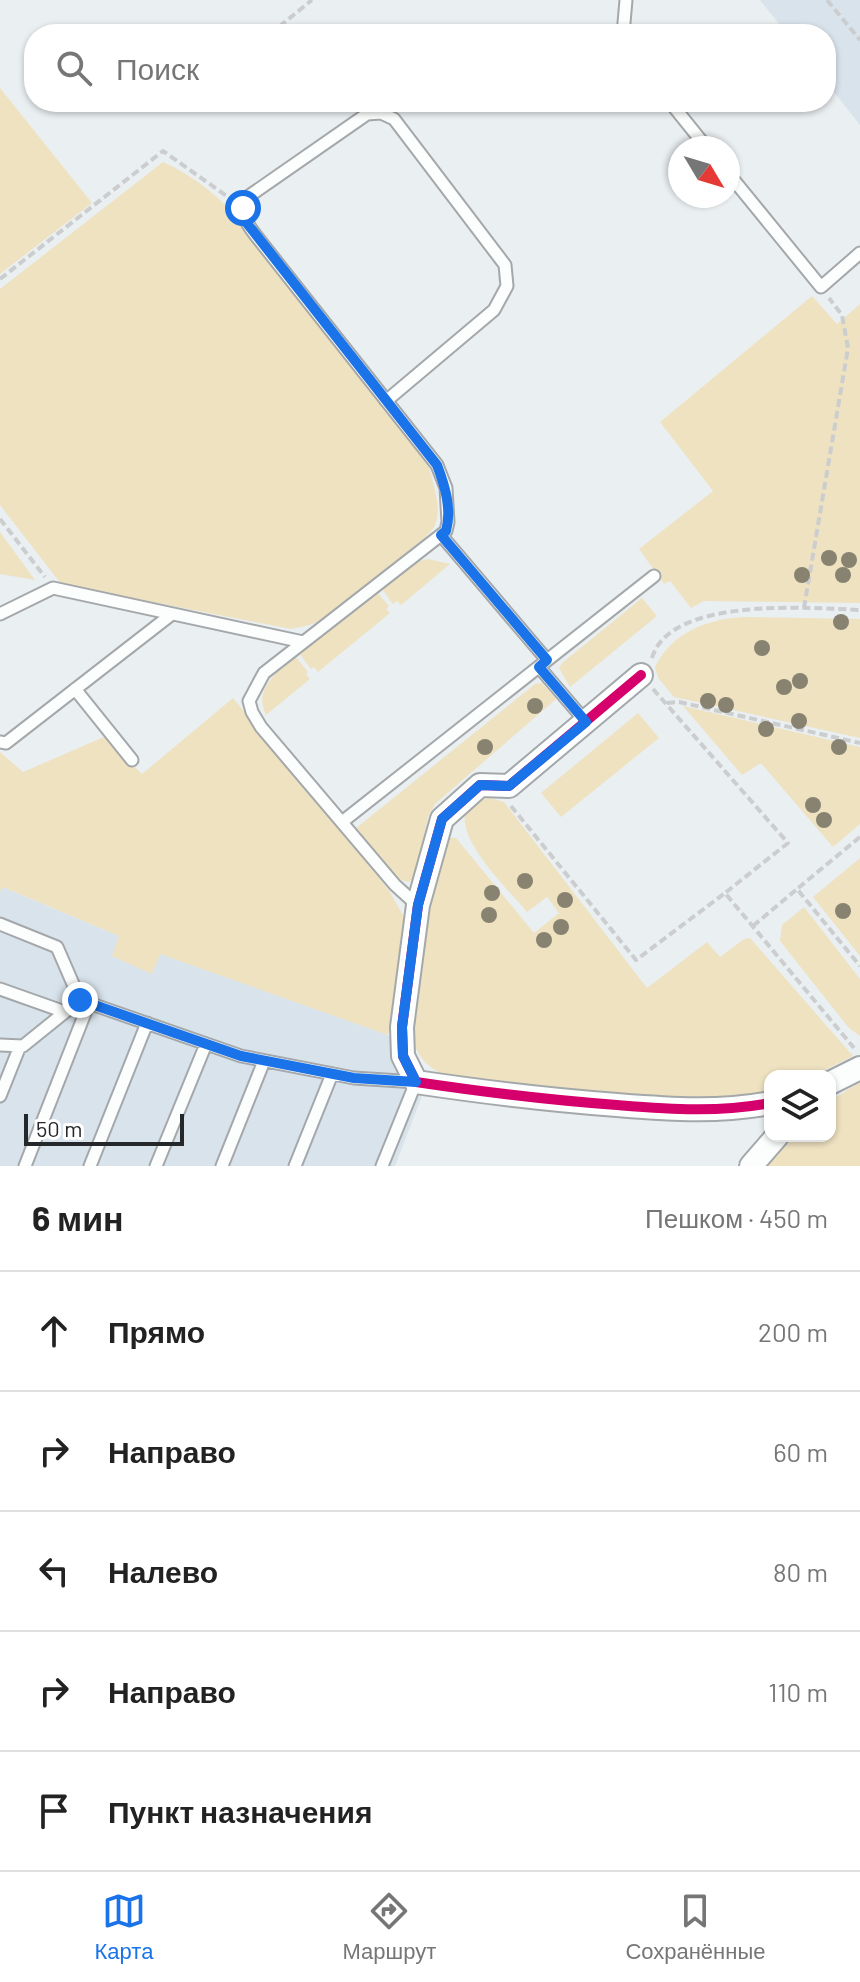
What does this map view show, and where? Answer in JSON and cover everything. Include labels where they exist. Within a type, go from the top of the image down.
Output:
[{"type":"street","points":[[641,675],[509,786],[480,785],[442,819],[418,905],[402,1027],[403,1056],[416,1082],[524,1098],[699,1111],[764,1104]]},
{"type":"street","points":[[836,1080],[860,1068]]},
{"type":"street","points":[[751,1166],[772,1142]]},
{"type":"lane","points":[[624,24],[626,0]]},
{"type":"lane","points":[[678,112],[697,136]]},
{"type":"lane","points":[[386,401],[494,310],[507,286],[505,265],[394,119],[381,113],[367,114],[249,196],[243,208],[246,222],[386,401],[437,465],[446,488],[446,531],[264,673],[249,701],[261,727],[395,885],[418,905]]},
{"type":"lane","points":[[740,188],[821,287],[860,253]]},
{"type":"lane","points":[[441,535],[586,722]]},
{"type":"lane","points":[[342,822],[654,576]]},
{"type":"lane","points":[[0,614],[53,588],[303,642]]},
{"type":"lane","points":[[0,742],[6,743],[172,614]]},
{"type":"lane","points":[[75,689],[132,760]]},
{"type":"lane","points":[[0,924],[57,947],[84,1002],[241,1056],[354,1078],[416,1082],[382,1166]]},
{"type":"lane","points":[[0,989],[65,1012]]},
{"type":"lane","points":[[0,1096],[20,1046],[65,1012],[84,1002]]},
{"type":"lane","points":[[25,1166],[84,1002]]},
{"type":"lane","points":[[90,1166],[147,1023]]},
{"type":"lane","points":[[156,1166],[206,1044]]},
{"type":"lane","points":[[0,1045],[20,1046]]},
{"type":"lane","points":[[222,1166],[264,1061]]},
{"type":"lane","points":[[295,1166],[332,1074]]},
{"type":"path","points":[[282,24],[312,0]]},
{"type":"path","points":[[827,0],[860,40]]},
{"type":"path","points":[[0,279],[163,151],[243,208]]},
{"type":"path","points":[[804,608],[848,348],[842,315],[821,287]]},
{"type":"path","points":[[0,519],[53,588]]},
{"type":"path","points":[[495,785],[636,960],[788,843],[641,675],[650,668],[654,651],[670,633],[690,621],[719,612],[804,608],[860,610]]},
{"type":"path","points":[[666,703],[679,702],[860,743]]},
{"type":"path","points":[[753,926],[860,837]]},
{"type":"path","points":[[797,889],[860,966]]},
{"type":"path","points":[[725,893],[860,1056]]},
{"type":"shaded area","points":[[760,0],[860,0],[860,125],[836,95],[836,24],[779,24]]},
{"type":"shaded area","points":[[0,88],[92,203],[0,274]]},
{"type":"shaded area","points":[[163,162],[208,190],[247,227],[429,467],[438,512],[434,527],[378,577],[312,624],[291,629],[61,584],[0,505],[0,289]]},
{"type":"shaded area","points":[[812,296],[837,324],[860,304],[860,603],[704,601],[691,608],[670,581],[664,584],[639,549],[713,491],[660,422]]},
{"type":"shaded area","points":[[0,532],[35,580],[0,574]]},
{"type":"shaded area","points":[[428,559],[450,564],[401,605],[397,601],[393,604],[382,589],[416,562]]},
{"type":"shaded area","points":[[377,592],[389,606],[386,609],[390,613],[318,672],[314,667],[311,669],[299,653]]},
{"type":"shaded area","points":[[642,598],[657,616],[570,687],[559,668],[562,663]]},
{"type":"shaded area","points":[[744,617],[860,619],[860,738],[674,697],[658,678],[655,667],[662,655],[681,636],[692,630],[717,621]]},
{"type":"shaded area","points":[[295,656],[310,679],[266,715],[263,706],[265,689],[274,675]]},
{"type":"shaded area","points":[[542,683],[556,699],[435,804],[428,817],[415,878],[408,882],[401,880],[355,829],[535,684]]},
{"type":"shaded area","points":[[233,698],[388,889],[403,915],[406,927],[388,1035],[160,954],[152,974],[112,956],[119,936],[3,887],[0,892],[0,752],[23,772],[104,737],[142,774]]},
{"type":"shaded area","points":[[683,706],[860,747],[860,824],[833,847],[761,763],[742,775]]},
{"type":"shaded area","points":[[638,713],[659,738],[561,817],[541,793]]},
{"type":"shaded area","points":[[490,798],[504,802],[647,988],[707,942],[720,957],[750,938],[853,1056],[825,1070],[764,1070],[764,1093],[695,1099],[510,1084],[444,1075],[433,1069],[415,1045],[412,1020],[425,918],[434,877],[448,838],[456,838],[534,933],[559,913],[547,897],[527,912],[477,851],[465,824],[465,812],[477,800]]},
{"type":"shaded area","points":[[860,858],[860,956],[813,897]]},
{"type":"shaded area","points":[[0,886],[159,953],[388,1035],[428,1080],[395,1166],[0,1166]]},
{"type":"shaded area","points":[[804,907],[860,979],[860,1036],[849,1028],[780,941],[782,925]]},
{"type":"shaded area","points":[[860,1082],[860,1166],[763,1166],[785,1142],[836,1142],[836,1097]]},
{"type":"cycle path","points":[[641,675],[509,786],[480,785],[442,819],[418,905],[402,1027],[403,1056],[416,1082],[491,1092],[675,1109],[764,1104]]},
{"type":"route","points":[[80,1000],[241,1056],[354,1078],[416,1082],[403,1056],[402,1027],[418,905],[442,819],[480,785],[509,786],[586,722],[539,667],[547,660],[441,535],[446,531],[448,522],[446,488],[437,465],[246,222],[243,208]]}]
